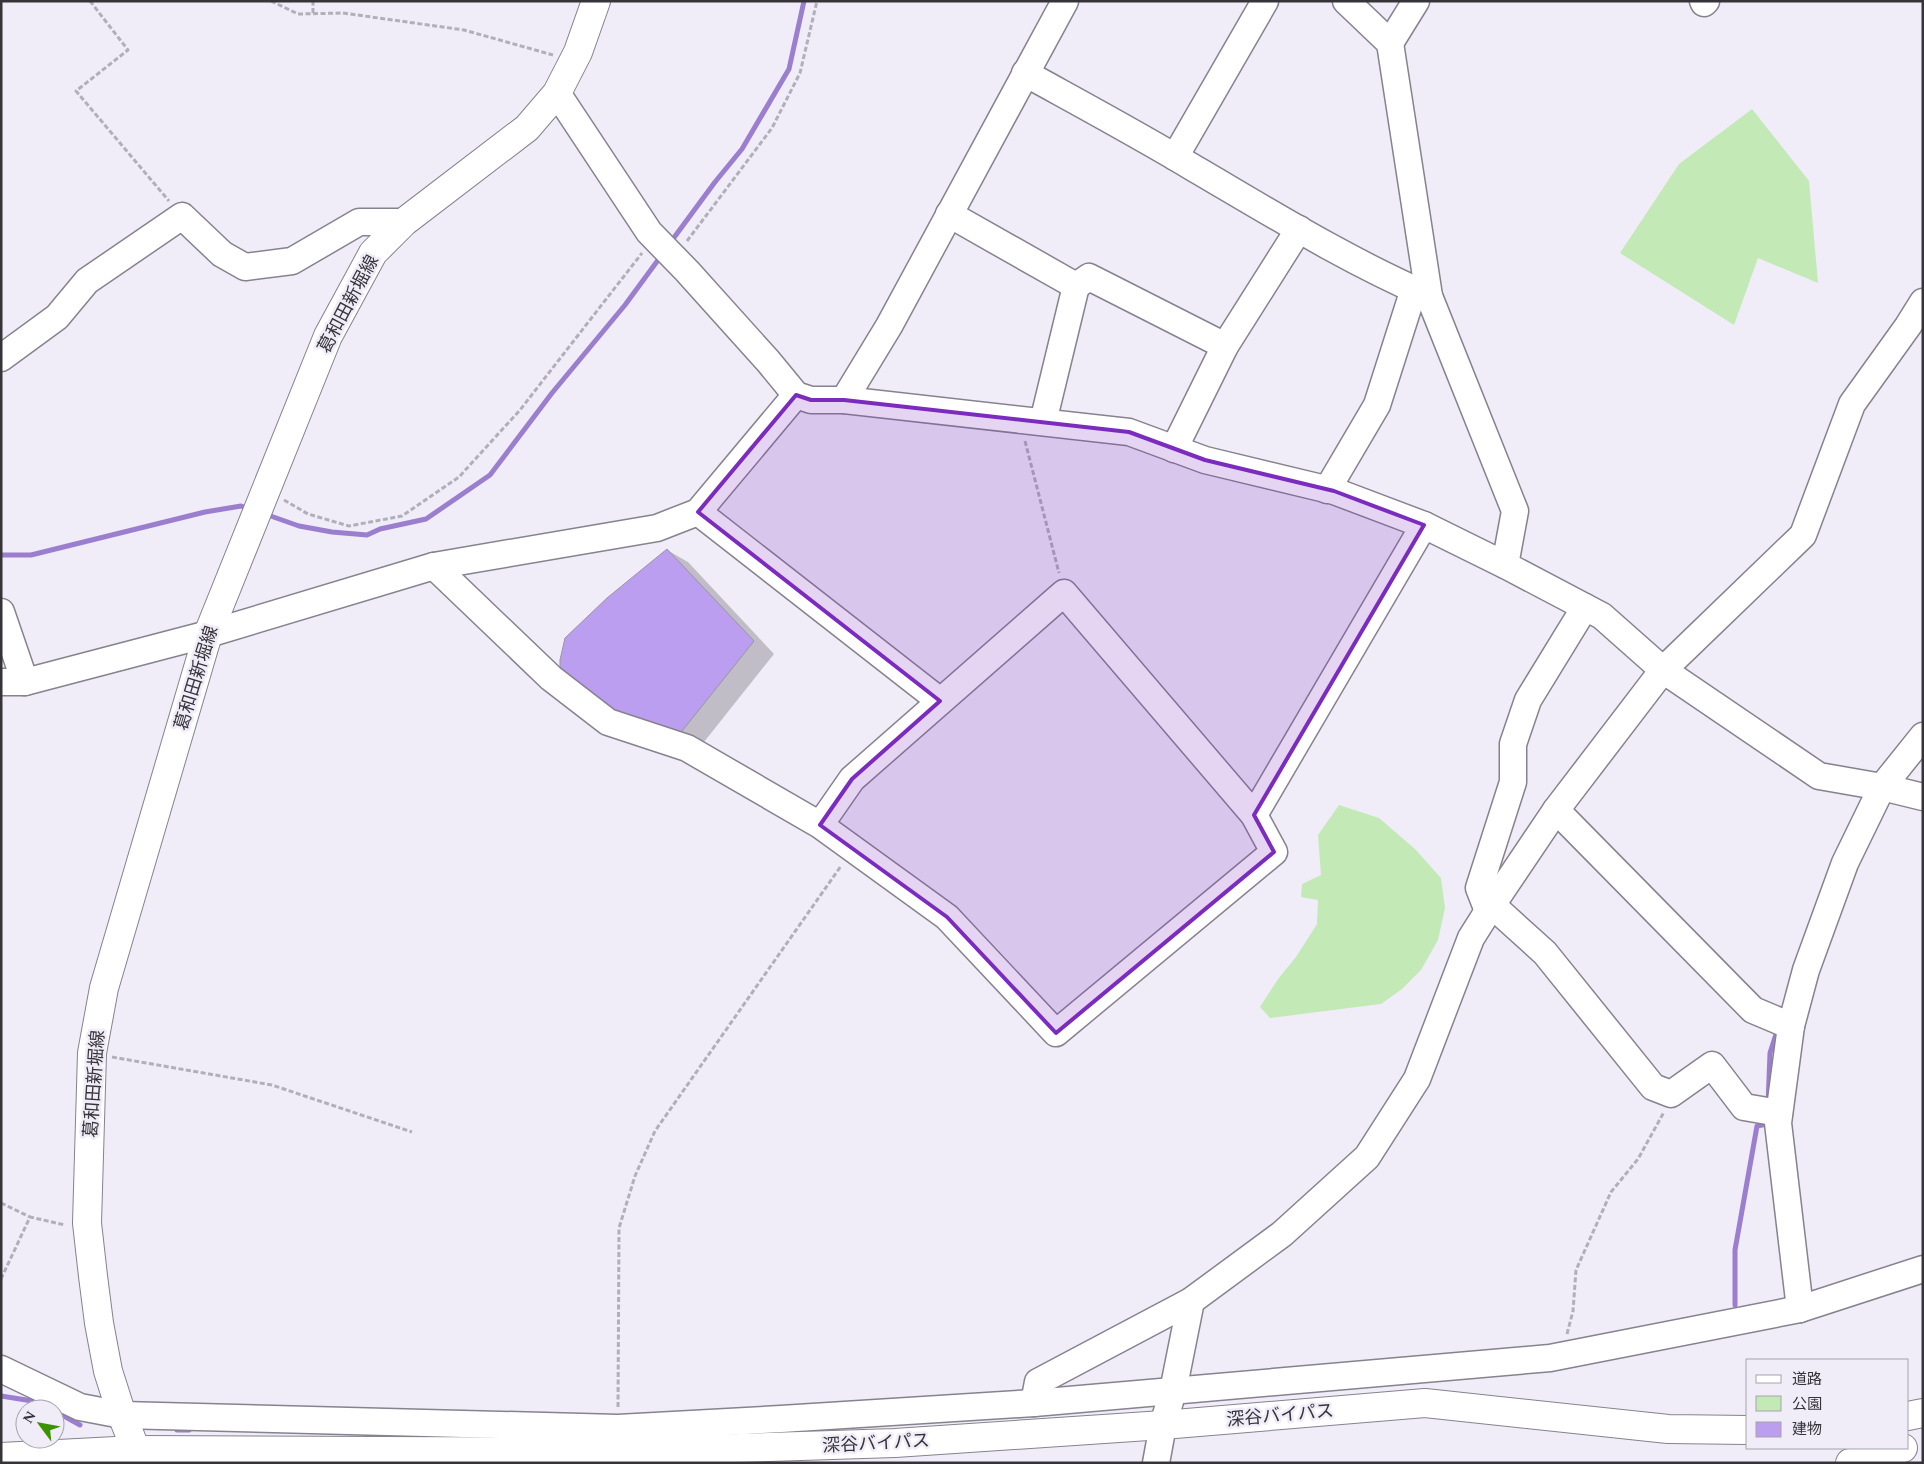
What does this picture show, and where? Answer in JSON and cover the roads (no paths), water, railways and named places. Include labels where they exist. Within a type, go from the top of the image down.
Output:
[{"type":"main road","name":"葛和田新堀線","points":[[138,1456],[108,1371],[99,1322],[88,1230],[92,1053],[104,988],[208,634],[328,336],[373,253],[404,222],[527,128],[557,94],[573,62],[596,1]]},
{"type":"main road","name":"深谷バイパス","points":[[1,1457],[895,1443],[1163,1425],[1425,1403],[1668,1429],[1746,1430]]},
{"type":"main road","points":[[1909,1416],[1923,1412]]},
{"type":"main road","points":[[1909,1446],[1923,1442]]},
{"type":"main road","points":[[1850,1463],[1899,1449]]},
{"type":"street","points":[[844,400],[889,326],[1065,1]]},
{"type":"street","points":[[1175,157],[1265,1]]},
{"type":"street","points":[[1346,1],[1390,43],[1421,293],[1514,511],[1505,565]]},
{"type":"street","points":[[1390,43],[1416,1]]},
{"type":"street","points":[[1025,74],[1175,157],[1299,229],[1421,293]]},
{"type":"street","points":[[557,94],[662,245],[768,361],[796,395],[811,400],[844,400],[1130,432],[1205,460],[1326,490],[1424,525],[1602,616],[1663,670],[1819,776],[1882,787],[1923,797]]},
{"type":"street","points":[[949,214],[1076,286]]},
{"type":"street","points":[[1,358],[57,317],[87,281],[182,216],[222,254],[245,268],[292,260],[359,222],[404,222]]},
{"type":"street","points":[[1174,449],[1225,346],[1299,229]]},
{"type":"street","points":[[1034,421],[1076,286],[1088,277],[1225,346]]},
{"type":"street","points":[[1326,490],[1378,405],[1421,293]]},
{"type":"street","points":[[1034,1403],[1038,1382],[1191,1301],[1282,1234],[1367,1157],[1417,1079],[1471,938],[1490,908],[1556,810],[1663,670],[1803,535],[1852,404],[1923,302]]},
{"type":"street","points":[[1,612],[13,682],[208,634],[434,566],[657,528],[698,512],[796,395]]},
{"type":"street","points":[[698,512],[940,701]]},
{"type":"street","points":[[1254,814],[1424,525]]},
{"type":"street","points":[[434,566],[551,678],[608,722],[687,748],[820,824],[947,917],[1056,1033],[1274,852],[1254,814],[1064,593],[852,779],[820,824]]},
{"type":"street","points":[[1585,607],[1528,700],[1513,744],[1513,782],[1479,888],[1490,908],[1545,953],[1653,1087],[1671,1094],[1712,1065],[1744,1107],[1779,1114]]},
{"type":"street","points":[[1800,1309],[1778,1123],[1783,1023],[1806,970],[1845,863],[1882,787],[1923,736]]},
{"type":"street","points":[[1556,810],[1753,1010],[1783,1023]]},
{"type":"street","points":[[1,1369],[80,1407],[122,1415],[617,1447],[781,1419],[1034,1403],[1561,1356],[1800,1309],[1923,1269]]},
{"type":"street","points":[[1156,1463],[1191,1301]]},
{"type":"waterway","points":[[670,243],[742,149],[789,69],[804,1]]},
{"type":"waterway","points":[[265,514],[299,526],[332,532],[367,535],[380,529],[426,519],[490,475],[552,393],[625,305],[661,256]]},
{"type":"waterway","points":[[1,555],[31,555],[205,512],[241,506],[250,509]]},
{"type":"waterway","points":[[1768,1104],[1770,1053],[1778,1028]]},
{"type":"waterway","points":[[1735,1305],[1735,1250],[1757,1126],[1767,1124],[1767,1120]]},
{"type":"waterway","points":[[1,1396],[20,1399]]},
{"type":"waterway","points":[[65,1417],[80,1425]]},
{"type":"waterway","points":[[177,1430],[189,1430]]}]
